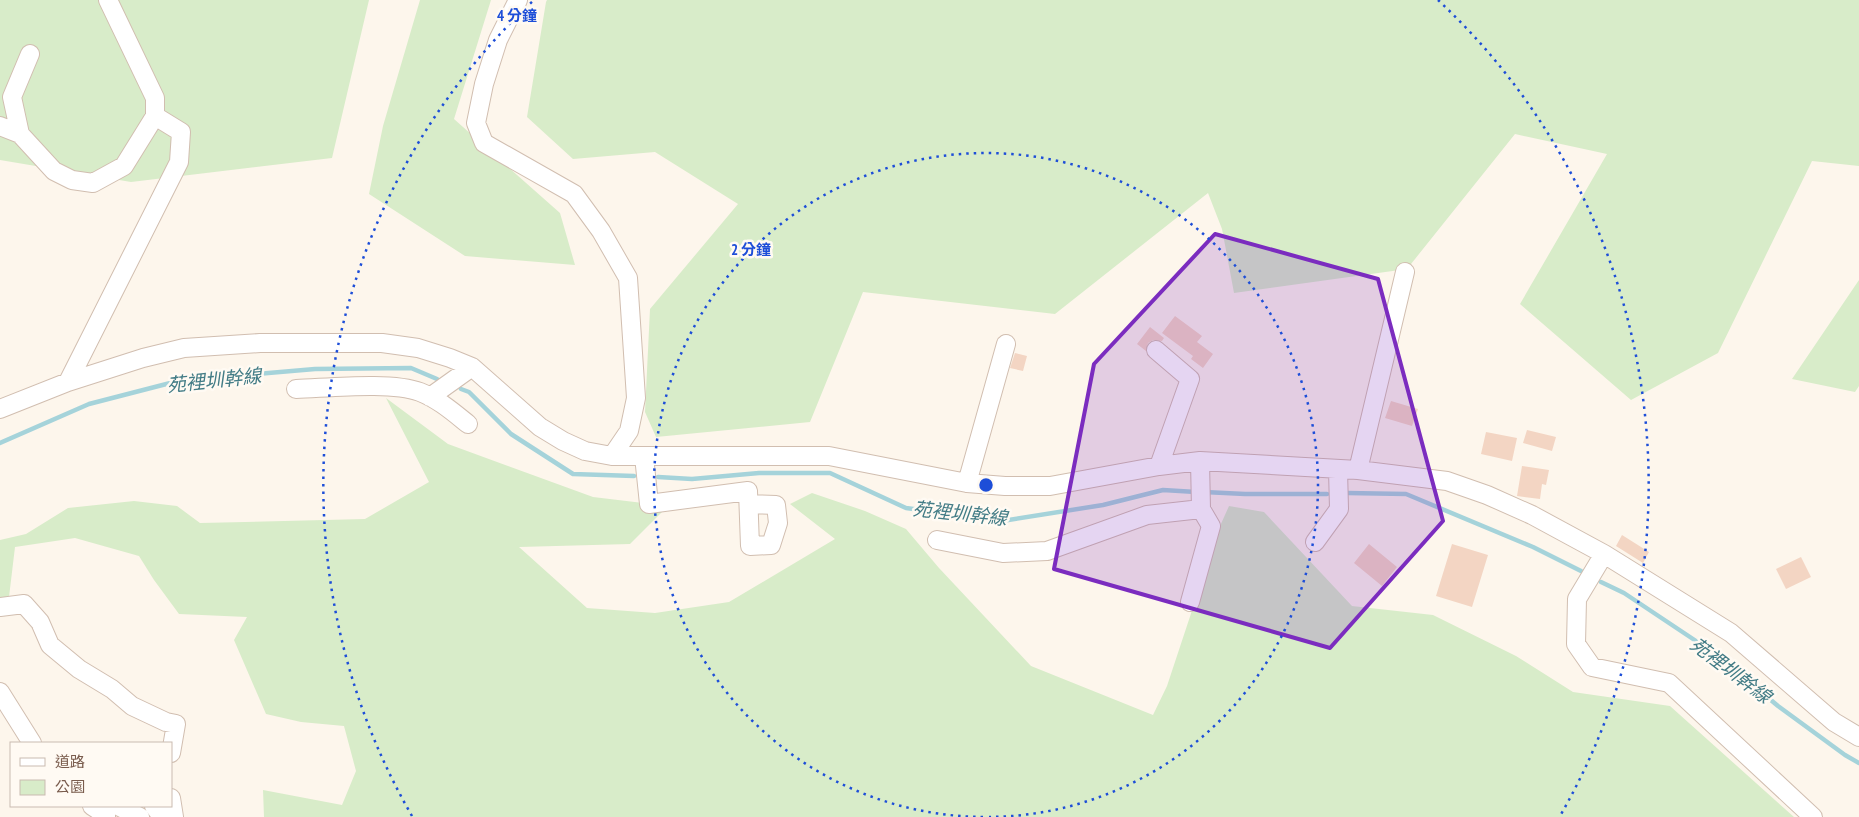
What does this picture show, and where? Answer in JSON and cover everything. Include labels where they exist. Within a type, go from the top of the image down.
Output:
[{"type":"street","points":[[0,126],[20,134],[54,171],[72,180],[93,183],[124,166],[155,116],[155,98],[108,0]]},
{"type":"street","points":[[518,0],[498,40],[484,84],[476,123],[484,143],[574,194],[601,231],[628,278],[636,398],[629,431],[612,456]]},
{"type":"street","points":[[20,134],[12,97],[30,54]]},
{"type":"street","points":[[68,382],[179,162],[182,132],[155,116]]},
{"type":"street","points":[[1358,470],[1405,272]]},
{"type":"street","points":[[0,409],[68,382],[143,358],[184,348],[260,343],[382,343],[418,348],[472,367],[540,427],[562,441],[585,451],[612,456],[829,456],[967,483],[1004,486],[1050,486],[1159,466],[1200,461],[1358,470],[1446,481],[1532,515],[1604,554],[1731,633],[1834,722],[1859,737]]},
{"type":"street","points":[[967,483],[1006,344]]},
{"type":"street","points":[[1156,350],[1190,379],[1159,466]]},
{"type":"street","points":[[430,397],[472,367]]},
{"type":"street","points":[[296,388],[387,386],[419,391],[438,401],[468,424]]},
{"type":"street","points":[[644,456],[649,504],[748,491],[748,504]]},
{"type":"street","points":[[1190,602],[1211,526],[1202,510],[1200,461]]},
{"type":"street","points":[[1315,542],[1339,509],[1338,469]]},
{"type":"street","points":[[938,540],[1003,553],[1047,551],[1148,515],[1202,510]]},
{"type":"street","points":[[1604,554],[1577,599],[1576,644],[1592,667],[1669,684],[1812,817]]},
{"type":"street","points":[[0,607],[24,604],[40,622],[50,645],[79,670],[112,688],[132,706],[166,722],[176,724],[172,747]]},
{"type":"street","points":[[0,692],[31,742]]},
{"type":"street","points":[[172,804],[174,817]]},
{"type":"street","points":[[94,807],[106,815],[106,817]]},
{"type":"street","points":[[120,807],[140,817]]},
{"type":"highlighted area","points":[[1215,234],[1378,279],[1443,521],[1330,648],[1054,569],[1094,364]]},
{"type":"green space","points":[[0,0],[369,0],[332,158],[131,182],[0,160]]},
{"type":"green space","points":[[420,0],[491,0],[454,119],[560,213],[575,265],[465,256],[369,194],[383,126]]},
{"type":"green space","points":[[547,0],[1859,0],[1859,166],[1812,161],[1718,353],[1631,400],[1520,304],[1607,154],[1515,134],[1407,269],[1234,293],[1222,229],[1208,193],[1055,314],[863,292],[810,422],[656,437],[645,412],[650,309],[738,204],[655,152],[573,159],[527,117]]},
{"type":"green space","points":[[1859,280],[1859,386],[1855,392],[1792,379]]},
{"type":"green space","points":[[386,398],[448,444],[593,497],[668,506],[630,544],[519,547],[587,608],[655,613],[729,602],[835,539],[790,504],[812,493],[865,511],[906,529],[939,568],[1031,666],[1153,715],[1167,686],[1220,526],[1229,506],[1264,512],[1352,606],[1433,615],[1516,656],[1573,692],[1670,706],[1794,817],[264,817],[263,790],[342,805],[356,771],[344,726],[301,722],[266,714],[234,640],[247,617],[179,614],[139,556],[75,538],[15,547],[9,597],[0,599],[0,540],[26,534],[68,508],[134,501],[177,506],[200,523],[365,519],[429,482]]},
{"type":"building","points":[[1175,316],[1202,336],[1197,342],[1213,354],[1203,368],[1191,359],[1193,356],[1162,333]]},
{"type":"building","points":[[1150,327],[1164,338],[1162,341],[1153,340],[1148,343],[1146,351],[1137,344]]},
{"type":"building","points":[[1015,353],[1027,356],[1023,371],[1010,368]]},
{"type":"building","points":[[1391,401],[1418,409],[1412,426],[1385,418]]},
{"type":"building","points":[[1527,430],[1556,437],[1552,451],[1523,443]]},
{"type":"building","points":[[1486,432],[1517,438],[1512,461],[1481,454]]},
{"type":"building","points":[[1522,466],[1549,470],[1546,485],[1542,484],[1540,499],[1517,496]]},
{"type":"building","points":[[1622,535],[1649,552],[1643,563],[1616,546]]},
{"type":"building","points":[[1369,544],[1397,567],[1382,586],[1354,563]]},
{"type":"building","points":[[1452,544],[1488,555],[1472,607],[1436,596]]},
{"type":"building","points":[[1801,557],[1811,577],[1786,589],[1776,569]]},
{"type":"waterway","name":"苑裡圳幹線","points":[[0,443],[89,404],[178,381],[315,369],[411,368],[437,379]]},
{"type":"waterway","name":"苑裡圳幹線","points":[[461,389],[469,392],[511,434],[573,474],[634,476]]},
{"type":"waterway","name":"苑裡圳幹線","points":[[658,477],[692,479],[759,473],[830,473],[906,508],[1002,521],[1103,505],[1163,490],[1196,492]]},
{"type":"waterway","name":"苑裡圳幹線","points":[[1204,492],[1327,494]]},
{"type":"waterway","name":"苑裡圳幹線","points":[[1347,493],[1406,494],[1533,547],[1581,571]]},
{"type":"waterway","name":"苑裡圳幹線","points":[[1601,582],[1624,593],[1717,655],[1778,706],[1845,755],[1859,763]]}]
